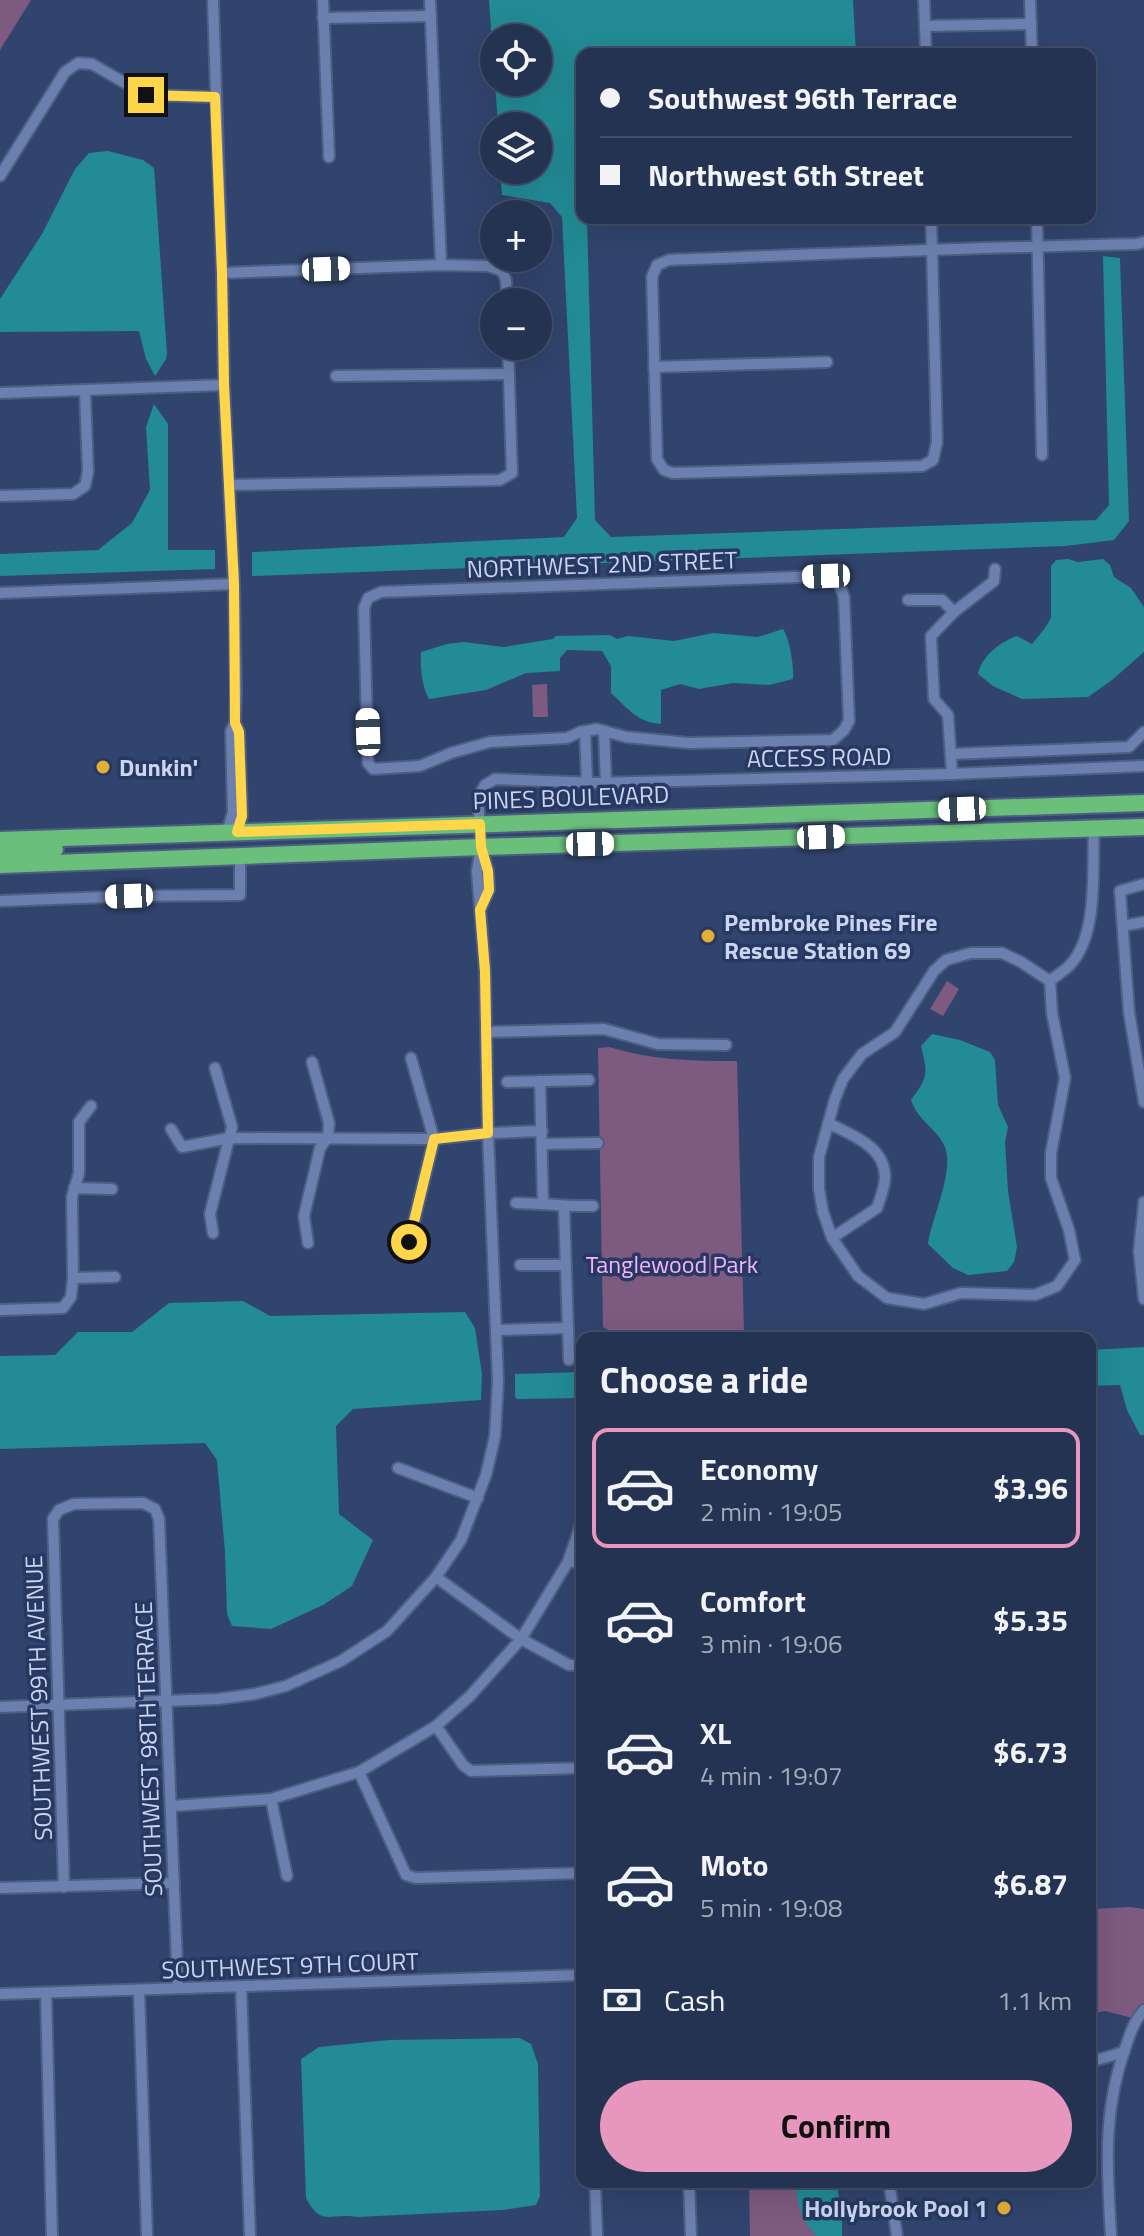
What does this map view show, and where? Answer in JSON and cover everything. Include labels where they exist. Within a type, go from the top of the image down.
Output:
[{"type":"highway","name":"PINES BOULEVARD","points":[[0,840],[1144,804]]},
{"type":"highway","points":[[1094,829],[1101,816],[1144,804]]},
{"type":"highway","name":"PINES BOULEVARD","points":[[0,865],[1144,827]]},
{"type":"highway","points":[[240,856],[245,847],[255,842],[321,838],[356,828]]},
{"type":"highway","points":[[59,863],[124,850],[213,847],[234,839],[232,833]]},
{"type":"highway","points":[[0,852],[65,848],[99,837]]},
{"type":"street","points":[[213,0],[224,385],[234,584],[235,723],[239,732],[242,811],[232,833]]},
{"type":"street","points":[[323,0],[329,157]]},
{"type":"street","points":[[430,0],[441,265]]},
{"type":"street","points":[[924,0],[926,48]]},
{"type":"street","points":[[1030,0],[1032,48]]},
{"type":"street","points":[[323,18],[431,16]]},
{"type":"street","points":[[925,26],[1031,24]]},
{"type":"street","points":[[0,176],[65,72],[78,63],[92,64],[146,95],[215,97]]},
{"type":"street","points":[[931,224],[932,250],[937,442],[933,460],[922,466],[673,473],[664,470],[657,459],[652,277],[657,265],[669,260],[932,250],[1144,242]]},
{"type":"street","points":[[1037,224],[1042,455]]},
{"type":"street","points":[[222,273],[488,266],[502,271],[506,288]]},
{"type":"street","points":[[229,485],[500,480],[512,473],[508,360]]},
{"type":"street","points":[[654,367],[827,362]]},
{"type":"street","points":[[336,376],[509,374]]},
{"type":"street","points":[[0,393],[224,385]]},
{"type":"street","points":[[0,496],[73,494],[85,486],[88,472],[85,391]]},
{"type":"street","points":[[952,774],[948,715],[934,699],[931,636],[954,612],[994,581],[995,569]]},
{"type":"street","name":"NORTHWEST 2ND STREET","points":[[585,731],[567,738],[490,742],[420,766],[373,769],[368,763],[364,608],[368,598],[381,592],[826,576],[838,581],[844,597],[849,706],[849,721],[839,737],[833,740],[689,743],[626,737],[604,731]]},
{"type":"street","points":[[0,593],[234,584]]},
{"type":"street","points":[[908,600],[942,600],[954,612]]},
{"type":"street","points":[[587,783],[585,731],[604,731],[606,783]]},
{"type":"street","points":[[951,754],[1129,747],[1144,732]]},
{"type":"street","name":"ACCESS ROAD","points":[[480,824],[478,798],[485,785],[495,779],[606,783],[1144,766]]},
{"type":"street","points":[[723,817],[724,840]]},
{"type":"street","points":[[0,1707],[218,1699],[286,1686],[341,1661],[387,1631],[436,1577],[461,1540],[486,1475],[495,1436],[498,1381],[485,971],[480,910],[489,890],[480,824]]},
{"type":"street","points":[[1050,981],[1072,963],[1083,942],[1092,912],[1094,829]]},
{"type":"street","points":[[0,901],[240,895],[240,856]]},
{"type":"street","points":[[1144,884],[1120,891],[1129,1012],[1144,1102]]},
{"type":"street","points":[[1123,926],[1144,922]]},
{"type":"street","points":[[971,953],[1002,953],[1050,981],[1052,1013],[1065,1078],[1051,1153],[1051,1178],[1069,1230],[1075,1260],[1057,1286],[1035,1295],[961,1293],[924,1304],[887,1298],[858,1276],[832,1238],[823,1212],[819,1157],[835,1099],[862,1054],[895,1032],[934,971],[946,960],[971,953]]},
{"type":"street","points":[[486,1032],[604,1029],[658,1044],[726,1045]]},
{"type":"street","points":[[409,1242],[434,1139],[411,1058]]},
{"type":"street","points":[[308,1243],[304,1216],[320,1148],[328,1137],[329,1123],[312,1062]]},
{"type":"street","points":[[213,1233],[210,1214],[232,1127],[215,1068]]},
{"type":"street","points":[[507,1082],[589,1080]]},
{"type":"street","points":[[540,1081],[543,1203]]},
{"type":"street","points":[[0,1310],[63,1308],[71,1297],[72,1197],[79,1173],[79,1122],[91,1106]]},
{"type":"street","points":[[828,1123],[867,1143],[882,1160],[885,1178],[877,1208],[832,1238]]},
{"type":"street","points":[[171,1129],[182,1147],[229,1138],[434,1139],[542,1131]]},
{"type":"street","points":[[542,1144],[598,1143]]},
{"type":"street","points":[[74,1188],[112,1189]]},
{"type":"street","points":[[1144,1202],[1139,1251],[1144,1299]]},
{"type":"street","points":[[516,1203],[593,1206]]},
{"type":"street","points":[[564,1207],[569,1360]]},
{"type":"street","points":[[520,1265],[566,1265]]},
{"type":"street","points":[[73,1278],[115,1277]]},
{"type":"street","points":[[497,1330],[568,1328]]},
{"type":"street","points":[[398,1468],[478,1498]]},
{"type":"street","name":"SOUTHWEST 99TH AVENUE","points":[[64,1887],[53,1519],[59,1510],[74,1504],[143,1503],[155,1509]]},
{"type":"street","name":"SOUTHWEST 98TH TERRACE","points":[[155,1509],[159,1519],[168,1700],[178,1988]]},
{"type":"street","points":[[172,1806],[271,1799],[359,1772],[436,1726],[470,1696],[521,1639],[568,1562],[576,1539]]},
{"type":"street","points":[[568,1562],[576,1561]]},
{"type":"street","points":[[436,1577],[521,1639],[569,1665],[576,1665]]},
{"type":"street","points":[[436,1726],[463,1765],[471,1771],[576,1768]]},
{"type":"street","points":[[359,1772],[406,1875],[416,1878],[576,1873]]},
{"type":"street","points":[[271,1799],[287,1876]]},
{"type":"street","points":[[0,1888],[174,1883]]},
{"type":"street","name":"SOUTHWEST 9TH COURT","points":[[0,1994],[576,1975]]},
{"type":"street","points":[[241,1986],[250,2236]]},
{"type":"street","points":[[139,1990],[147,2236]]},
{"type":"street","points":[[46,1993],[52,2236]]},
{"type":"street","points":[[1111,2236],[1108,2183],[1110,2103],[1124,2052],[1137,2019],[1144,2010]]},
{"type":"street","points":[[1096,2060],[1124,2052]]},
{"type":"street","points":[[595,2188],[597,2236]]},
{"type":"street","points":[[689,2188],[691,2236]]},
{"type":"street","points":[[890,2188],[897,2236]]},
{"type":"green space","points":[[0,0],[31,0],[0,50]]},
{"type":"green space","points":[[547,684],[548,717],[533,717],[532,685]]},
{"type":"green space","points":[[947,981],[959,989],[943,1016],[930,1009]]},
{"type":"green space","name":"Tanglewood Park","points":[[609,1047],[688,1060],[737,1061],[744,1332],[612,1332],[603,1327],[598,1048]]},
{"type":"green space","points":[[1096,1909],[1144,1909],[1144,2021],[1105,2011],[1096,2013]]},
{"type":"green space","points":[[749,2188],[837,2188],[842,2236],[750,2236]]},
{"type":"shaded area","points":[[489,0],[853,0],[856,48],[576,48],[576,224],[587,224],[595,520],[611,537],[1096,520],[1109,505],[1103,256],[1120,258],[1129,521],[1114,540],[1066,546],[252,576],[252,552],[564,537],[577,518],[562,217],[552,205],[552,200],[502,195],[501,184],[552,184],[552,112],[497,112],[496,96],[552,96],[552,24],[491,24]]},
{"type":"shaded area","points":[[108,151],[143,160],[154,168],[167,354],[155,376],[146,359],[139,331],[0,332],[0,299],[42,234],[75,169],[89,153]]},
{"type":"shaded area","points":[[154,404],[168,424],[168,550],[215,550],[215,569],[0,576],[0,554],[98,550],[132,523],[150,490],[146,427]]},
{"type":"shaded area","points":[[1103,559],[1110,565],[1114,577],[1131,588],[1144,607],[1144,652],[1088,697],[1022,699],[993,686],[978,674],[983,662],[998,646],[1017,636],[1032,644],[1051,618],[1051,566],[1056,560],[1078,562]]},
{"type":"shaded area","points":[[783,629],[791,653],[793,679],[769,685],[733,683],[699,689],[680,684],[661,690],[661,724],[639,717],[611,693],[611,666],[602,651],[567,650],[560,658],[560,671],[526,673],[486,690],[429,699],[422,676],[421,652],[447,644],[464,642],[504,647],[556,636],[610,635],[617,639],[628,636],[674,641],[713,633],[758,637]]},
{"type":"shaded area","points":[[932,1034],[960,1040],[990,1052],[995,1060],[998,1105],[1008,1127],[1005,1142],[1008,1191],[1017,1247],[1014,1262],[1007,1271],[968,1275],[953,1268],[928,1244],[945,1180],[947,1155],[941,1139],[918,1114],[911,1100],[925,1075],[921,1046]]},
{"type":"shaded area","points":[[243,1301],[270,1316],[465,1312],[475,1328],[482,1374],[481,1400],[353,1409],[336,1426],[339,1514],[373,1540],[352,1586],[323,1605],[271,1629],[232,1626],[227,1614],[217,1460],[205,1443],[0,1449],[0,1356],[55,1355],[78,1332],[132,1332],[169,1303]]},
{"type":"shaded area","points":[[1144,1347],[1144,1435],[1140,1435],[1127,1410],[1120,1385],[1096,1386],[1096,1350]]},
{"type":"shaded area","points":[[576,1372],[576,1398],[517,1399],[515,1374]]},
{"type":"shaded area","points":[[520,2038],[531,2044],[538,2064],[540,2196],[536,2205],[503,2210],[357,2217],[327,2217],[317,2213],[306,2198],[301,2059],[319,2047],[389,2040]]},
{"type":"shaded area","points":[[797,2188],[837,2188],[842,2236],[817,2236],[800,2212]]},
{"type":"place","name":"Dunkin'","points":[[103,767]]},
{"type":"place","name":"Pembroke Pines Fire Rescue Station 69","points":[[708,936]]},
{"type":"place","name":"Hollybrook Pool 1","points":[[1004,2208]]},
{"type":"route","points":[[146,95],[215,97],[234,584],[235,723],[239,732],[242,811],[237,832],[480,824],[489,890],[480,910],[485,971],[488,1133],[434,1139],[409,1242]]}]
